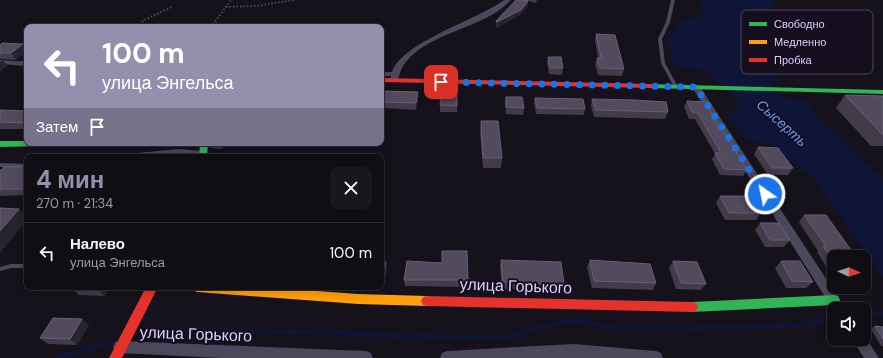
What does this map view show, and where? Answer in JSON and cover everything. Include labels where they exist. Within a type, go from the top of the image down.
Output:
[{"type":"street","points":[[384,79],[394,77],[409,55],[428,41],[479,18],[508,0]]},
{"type":"street","points":[[0,62],[24,64]]},
{"type":"street","points":[[384,75],[394,77],[676,87],[883,92]]},
{"type":"street","points":[[696,87],[835,302]]},
{"type":"street","points":[[0,144],[24,143]]},
{"type":"street","points":[[117,353],[150,290]]},
{"type":"street","name":"улица Горького","points":[[237,290],[358,299],[670,307],[827,305]]},
{"type":"street","points":[[864,346],[872,358]]},
{"type":"street","points":[[447,358],[573,351],[656,358]]},
{"type":"street","name":"улица Горького","points":[[117,353],[366,358]]},
{"type":"lane","points":[[673,0],[668,22],[660,39],[663,63],[676,87]]},
{"type":"lane","points":[[14,63],[24,61]]},
{"type":"lane","points":[[148,154],[179,151],[197,154]]},
{"type":"lane","points":[[0,165],[24,166]]},
{"type":"lane","points":[[0,269],[11,266],[24,266]]},
{"type":"path","points":[[213,24],[230,0]]},
{"type":"path","points":[[226,7],[256,6],[294,0]]},
{"type":"path","points":[[139,24],[152,15],[167,11],[172,7]]},
{"type":"water","name":"Сысерть","points":[[699,0],[776,0],[770,10],[741,10],[741,74],[774,74],[780,81],[768,82],[782,96],[807,102],[817,117],[883,178],[883,277],[871,260],[871,250],[864,250],[816,181],[769,143],[749,141],[727,117],[741,104],[706,70],[676,69],[666,42],[682,20],[703,15]]},
{"type":"building","points":[[516,0],[528,1],[521,10],[497,22],[496,21]]},
{"type":"building","points":[[596,34],[615,35],[624,69],[600,68],[597,58],[601,58]]},
{"type":"building","points":[[2,43],[23,44],[11,53],[0,53],[0,45]]},
{"type":"building","points":[[548,57],[561,57],[563,68],[550,68]]},
{"type":"building","points":[[384,91],[418,92],[416,103],[384,102]]},
{"type":"building","points":[[441,95],[457,95],[457,106],[440,105]]},
{"type":"building","points":[[845,95],[883,96],[883,134],[882,134]]},
{"type":"building","points":[[506,97],[522,97],[524,108],[506,107]]},
{"type":"building","points":[[535,98],[583,99],[585,109],[537,108]]},
{"type":"building","points":[[592,99],[666,102],[668,112],[596,110]]},
{"type":"building","points":[[687,101],[706,102],[718,127],[721,127],[747,170],[724,169],[715,153],[721,153],[698,113],[692,112]]},
{"type":"building","points":[[0,110],[24,111],[24,123],[0,122]]},
{"type":"building","points":[[481,121],[498,121],[502,158],[483,158]]},
{"type":"building","points":[[758,147],[778,148],[793,168],[772,168]]},
{"type":"building","points":[[24,166],[24,189],[0,189],[0,170],[4,167]]},
{"type":"building","points":[[720,196],[751,196],[761,213],[729,213]]},
{"type":"building","points":[[0,208],[19,209],[0,231]]},
{"type":"building","points":[[804,215],[826,215],[851,250],[827,250],[827,252],[823,246],[826,246]]},
{"type":"building","points":[[760,223],[779,223],[790,240],[770,240]]},
{"type":"building","points":[[442,251],[467,251],[468,280],[404,280],[407,261],[442,263]]},
{"type":"building","points":[[501,260],[561,262],[564,284],[503,282]]},
{"type":"building","points":[[590,260],[650,264],[656,283],[594,281]]},
{"type":"building","points":[[673,261],[697,262],[706,284],[681,283]]},
{"type":"building","points":[[781,261],[800,261],[813,282],[792,281]]},
{"type":"building","points":[[384,262],[386,262],[384,273]]},
{"type":"building","points":[[53,318],[82,319],[70,339],[40,338]]},
{"type":"building","points":[[875,326],[883,327],[883,339]]},
{"type":"waterway","points":[[871,313],[883,314]]},
{"type":"waterway","points":[[140,339],[149,338],[164,330],[333,332],[402,336],[507,338],[539,327],[577,320],[612,328],[682,328],[804,325],[827,319]]},
{"type":"waterway","points":[[55,358],[107,343]]},
{"type":"traffic: fast","points":[[651,86],[883,92]]},
{"type":"traffic: fast","points":[[0,144],[24,143]]},
{"type":"traffic: fast","points":[[203,154],[204,146]]},
{"type":"traffic: fast","points":[[692,307],[834,300]]},
{"type":"traffic: slow","points":[[237,290],[358,299],[427,301]]},
{"type":"traffic: jam","points":[[384,80],[651,86]]},
{"type":"traffic: jam","points":[[115,358],[150,290]]},
{"type":"traffic: jam","points":[[427,301],[692,307]]},
{"type":"route","points":[[441,82],[696,87],[765,194]]}]
